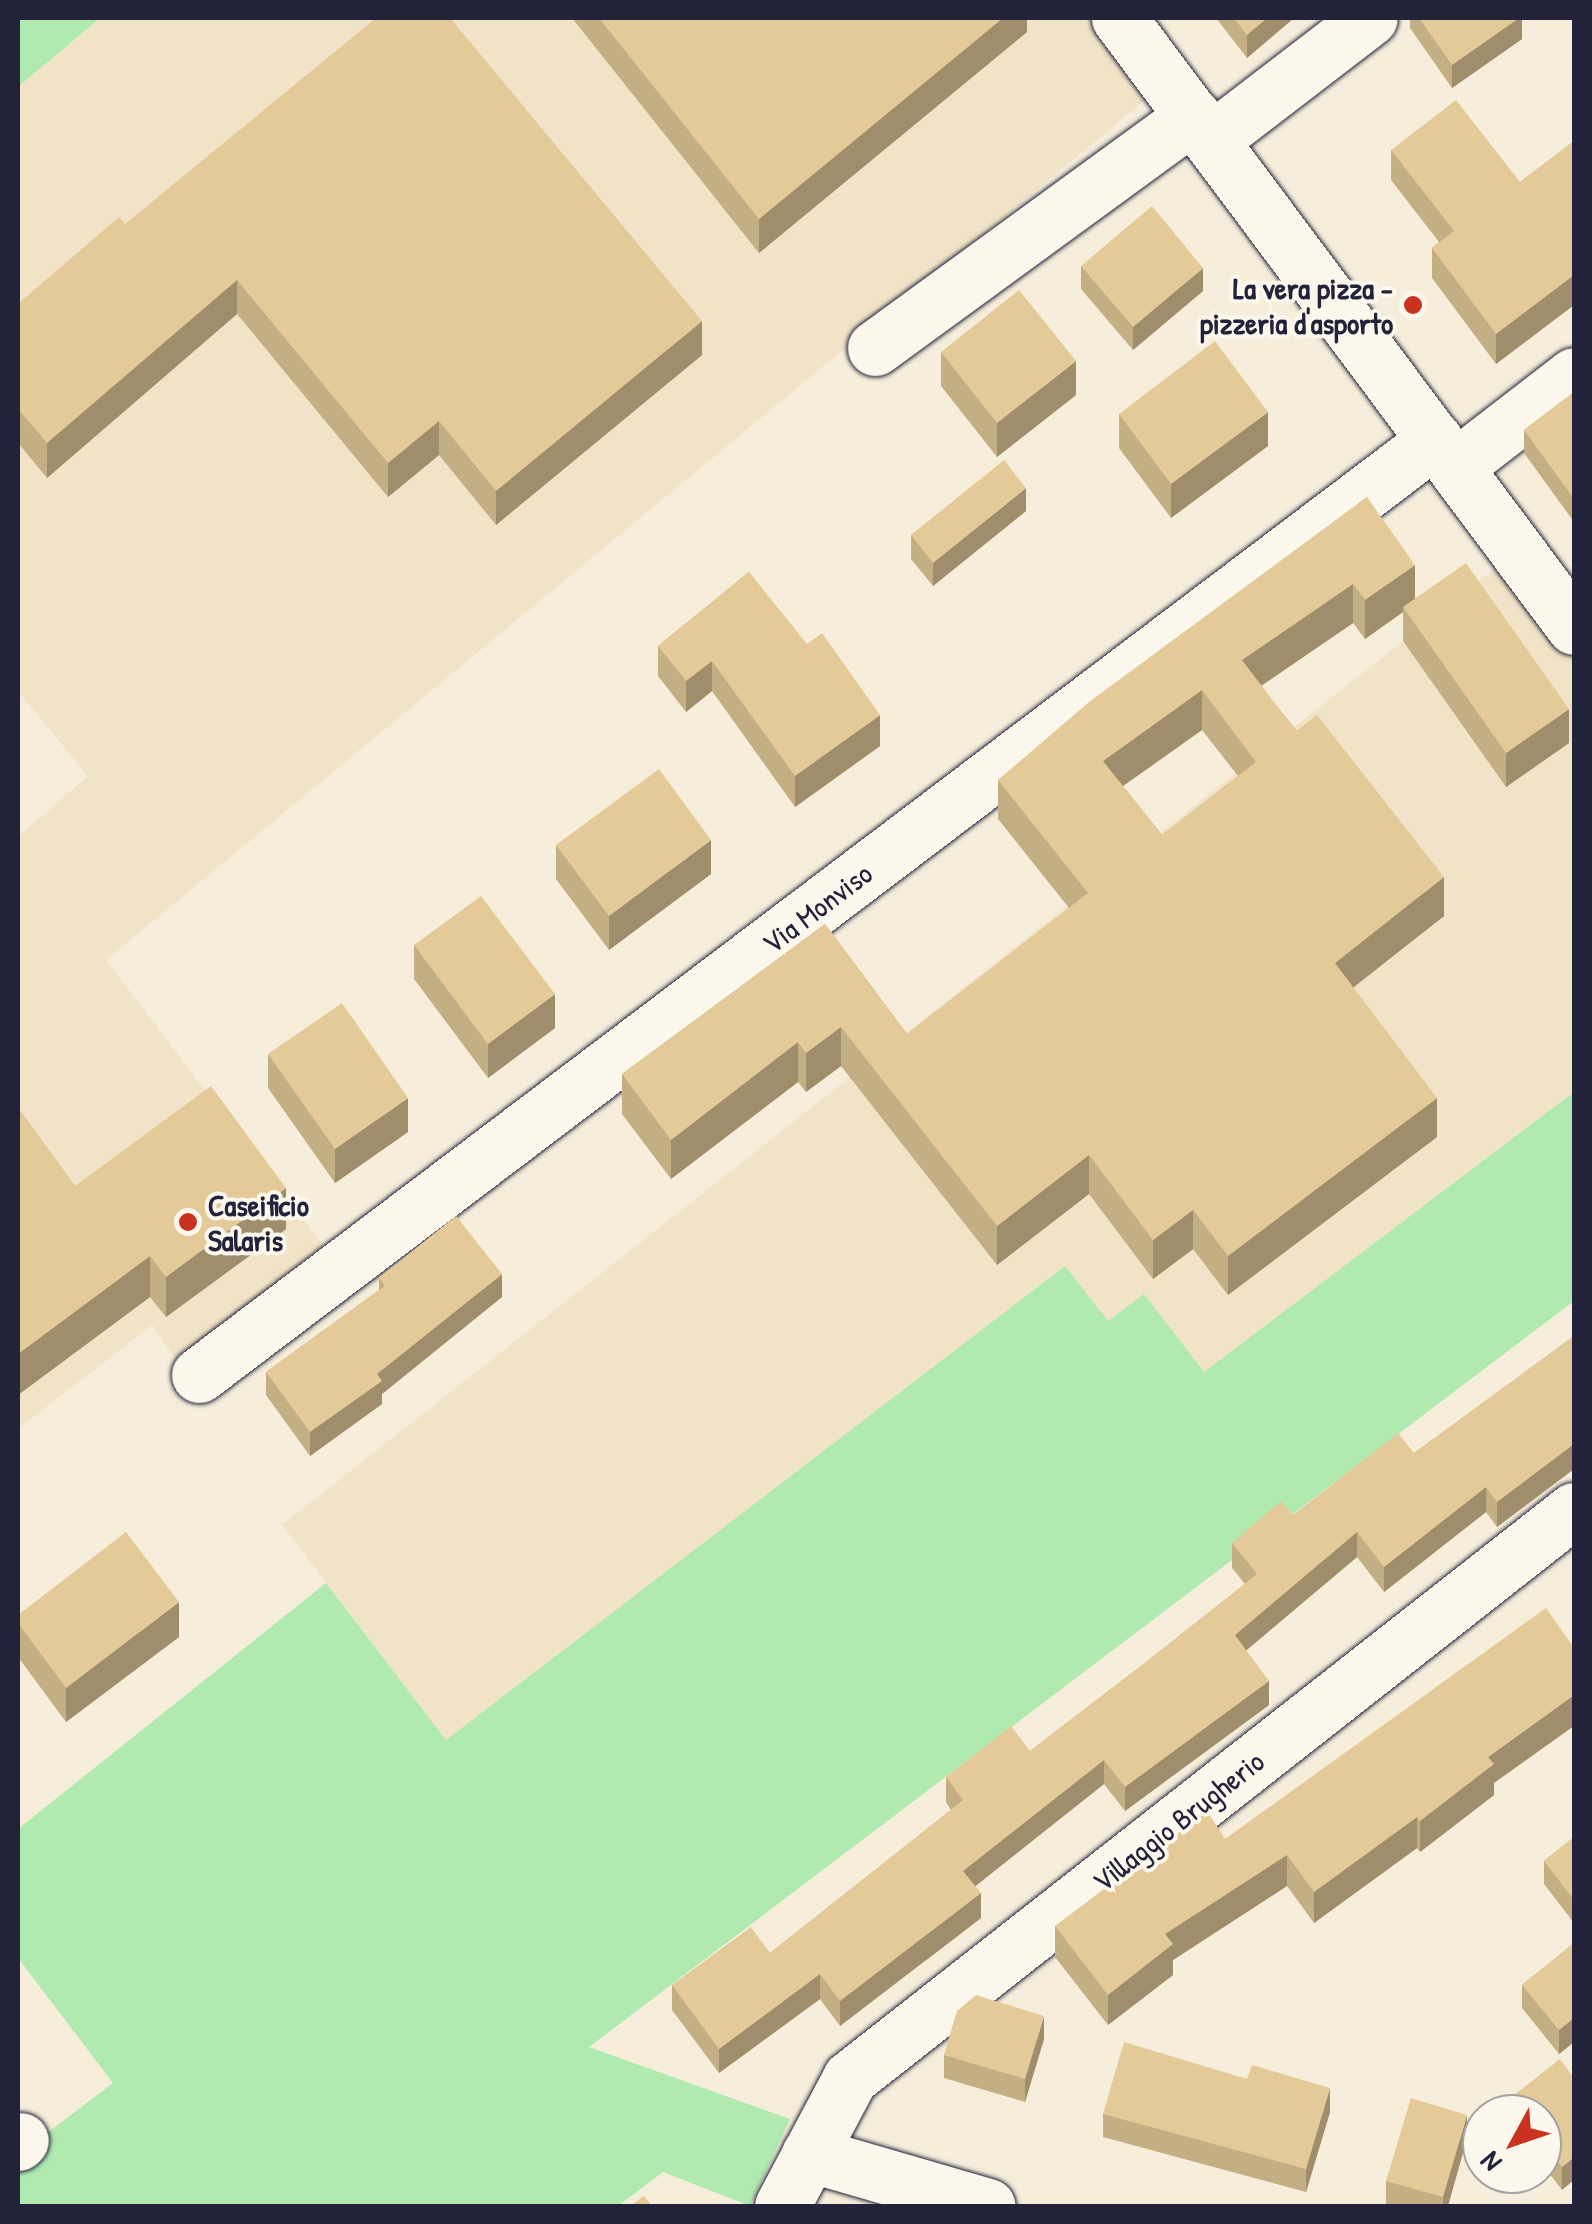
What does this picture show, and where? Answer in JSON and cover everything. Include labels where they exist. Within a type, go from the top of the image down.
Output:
[{"type":"street","points":[[1119,18],[1574,627]]},
{"type":"street","points":[[875,348],[1370,18]]},
{"type":"street","name":"Via Monviso","points":[[199,1375],[1445,454],[1574,376]]},
{"type":"street","name":"Villaggio Brugherio","points":[[782,2206],[850,2078],[1574,1510]]},
{"type":"street","points":[[809,2154],[988,2206]]},
{"type":"shaded area","points":[[100,18],[1100,18],[1157,90],[106,960],[326,1249],[176,1359],[152,1325],[18,1429],[18,837],[88,776],[18,691],[18,87]]},
{"type":"shaded area","points":[[1506,560],[1574,653],[1574,1092],[1204,1372],[1144,1295],[1108,1322],[1065,1266],[446,1740],[282,1525]]},
{"type":"green space","points":[[18,18],[100,18],[18,87]]},
{"type":"green space","points":[[1574,1092],[1574,1301],[589,2047],[790,2119],[750,2206],[663,2172],[618,2206],[18,2206],[18,2155],[113,2083],[18,1958],[18,1829],[326,1583],[446,1740],[1065,1266],[1108,1321],[1144,1294],[1204,1372]]},
{"type":"building","points":[[376,18],[450,18],[702,321],[496,491],[439,421],[388,463],[237,280],[47,443],[18,409],[18,304],[119,217],[125,224]]},
{"type":"building","points":[[599,18],[1003,18],[759,219]]},
{"type":"building","points":[[1234,18],[1267,18],[1247,35]]},
{"type":"building","points":[[1419,18],[1519,18],[1452,65]]},
{"type":"building","points":[[1456,100],[1520,182],[1574,141],[1574,275],[1496,334],[1432,248],[1454,231],[1391,150]]},
{"type":"building","points":[[1152,206],[1203,268],[1133,327],[1081,266]]},
{"type":"building","points":[[1019,290],[1076,361],[997,423],[941,352]]},
{"type":"building","points":[[1215,341],[1268,412],[1171,484],[1119,414]]},
{"type":"building","points":[[1574,392],[1574,499],[1524,430]]},
{"type":"building","points":[[1004,460],[1026,488],[933,563],[911,535]]},
{"type":"building","points":[[1367,497],[1415,565],[1365,600],[1353,584],[1242,660],[1296,731],[1317,715],[1444,877],[1335,963],[1437,1098],[1228,1256],[1193,1210],[1153,1240],[1089,1155],[997,1226],[841,1027],[806,1053],[798,1042],[671,1140],[622,1074],[825,924],[907,1034],[1088,893],[998,780],[1089,702]],"holes":[[[1202,690],[1256,762],[1162,835],[1103,761]]]},
{"type":"building","points":[[1466,563],[1569,709],[1506,753],[1403,607]]},
{"type":"building","points":[[749,572],[807,644],[822,633],[880,715],[795,776],[712,661],[686,681],[658,646]]},
{"type":"building","points":[[659,769],[711,840],[609,916],[556,845]]},
{"type":"building","points":[[481,896],[555,994],[488,1044],[414,945]]},
{"type":"building","points":[[342,1003],[408,1098],[335,1149],[268,1054]]},
{"type":"building","points":[[211,1086],[286,1188],[166,1277],[150,1256],[18,1354],[18,1108],[75,1186]]},
{"type":"building","points":[[456,1216],[502,1274],[377,1374],[382,1381],[310,1432],[266,1372],[385,1286],[379,1278]]},
{"type":"building","points":[[1574,1336],[1574,1444],[1497,1502],[1486,1487],[1384,1567],[1357,1532],[1235,1635],[1269,1681],[1125,1787],[1104,1760],[963,1871],[981,1893],[840,2001],[820,1974],[719,2049],[672,1985],[751,1927],[770,1953],[963,1800],[946,1777],[1011,1726],[1030,1751],[1257,1574],[1232,1543],[1281,1501],[1293,1515],[1398,1433],[1414,1453]]},
{"type":"building","points":[[126,1532],[179,1602],[66,1688],[18,1623],[18,1615]]},
{"type":"building","points":[[1546,1608],[1574,1648],[1574,1695],[1488,1757],[1494,1764],[1420,1821],[1417,1817],[1314,1892],[1287,1855],[1165,1934],[1173,1944],[1108,1995],[1055,1926],[1207,1811],[1225,1839]]},
{"type":"building","points":[[1574,1837],[1574,1900],[1544,1861]]},
{"type":"building","points":[[1574,1943],[1574,2018],[1559,2030],[1522,1985]]},
{"type":"building","points":[[976,1995],[1044,2016],[1025,2079],[944,2055],[957,2011]]},
{"type":"building","points":[[1124,2042],[1247,2079],[1252,2065],[1330,2088],[1306,2169],[1103,2114]]},
{"type":"building","points":[[1560,2059],[1574,2078],[1574,2157],[1562,2167],[1562,2094],[1515,2094]]},
{"type":"building","points":[[1411,2098],[1462,2113],[1462,2132],[1443,2197],[1386,2181]]},
{"type":"building","points":[[644,2196],[652,2206],[630,2206]]},
{"type":"place","name":"La vera pizza - pizzeria d'asporto","points":[[1413,305]]},
{"type":"place","name":"Caseificio Salaris","points":[[188,1222]]}]
